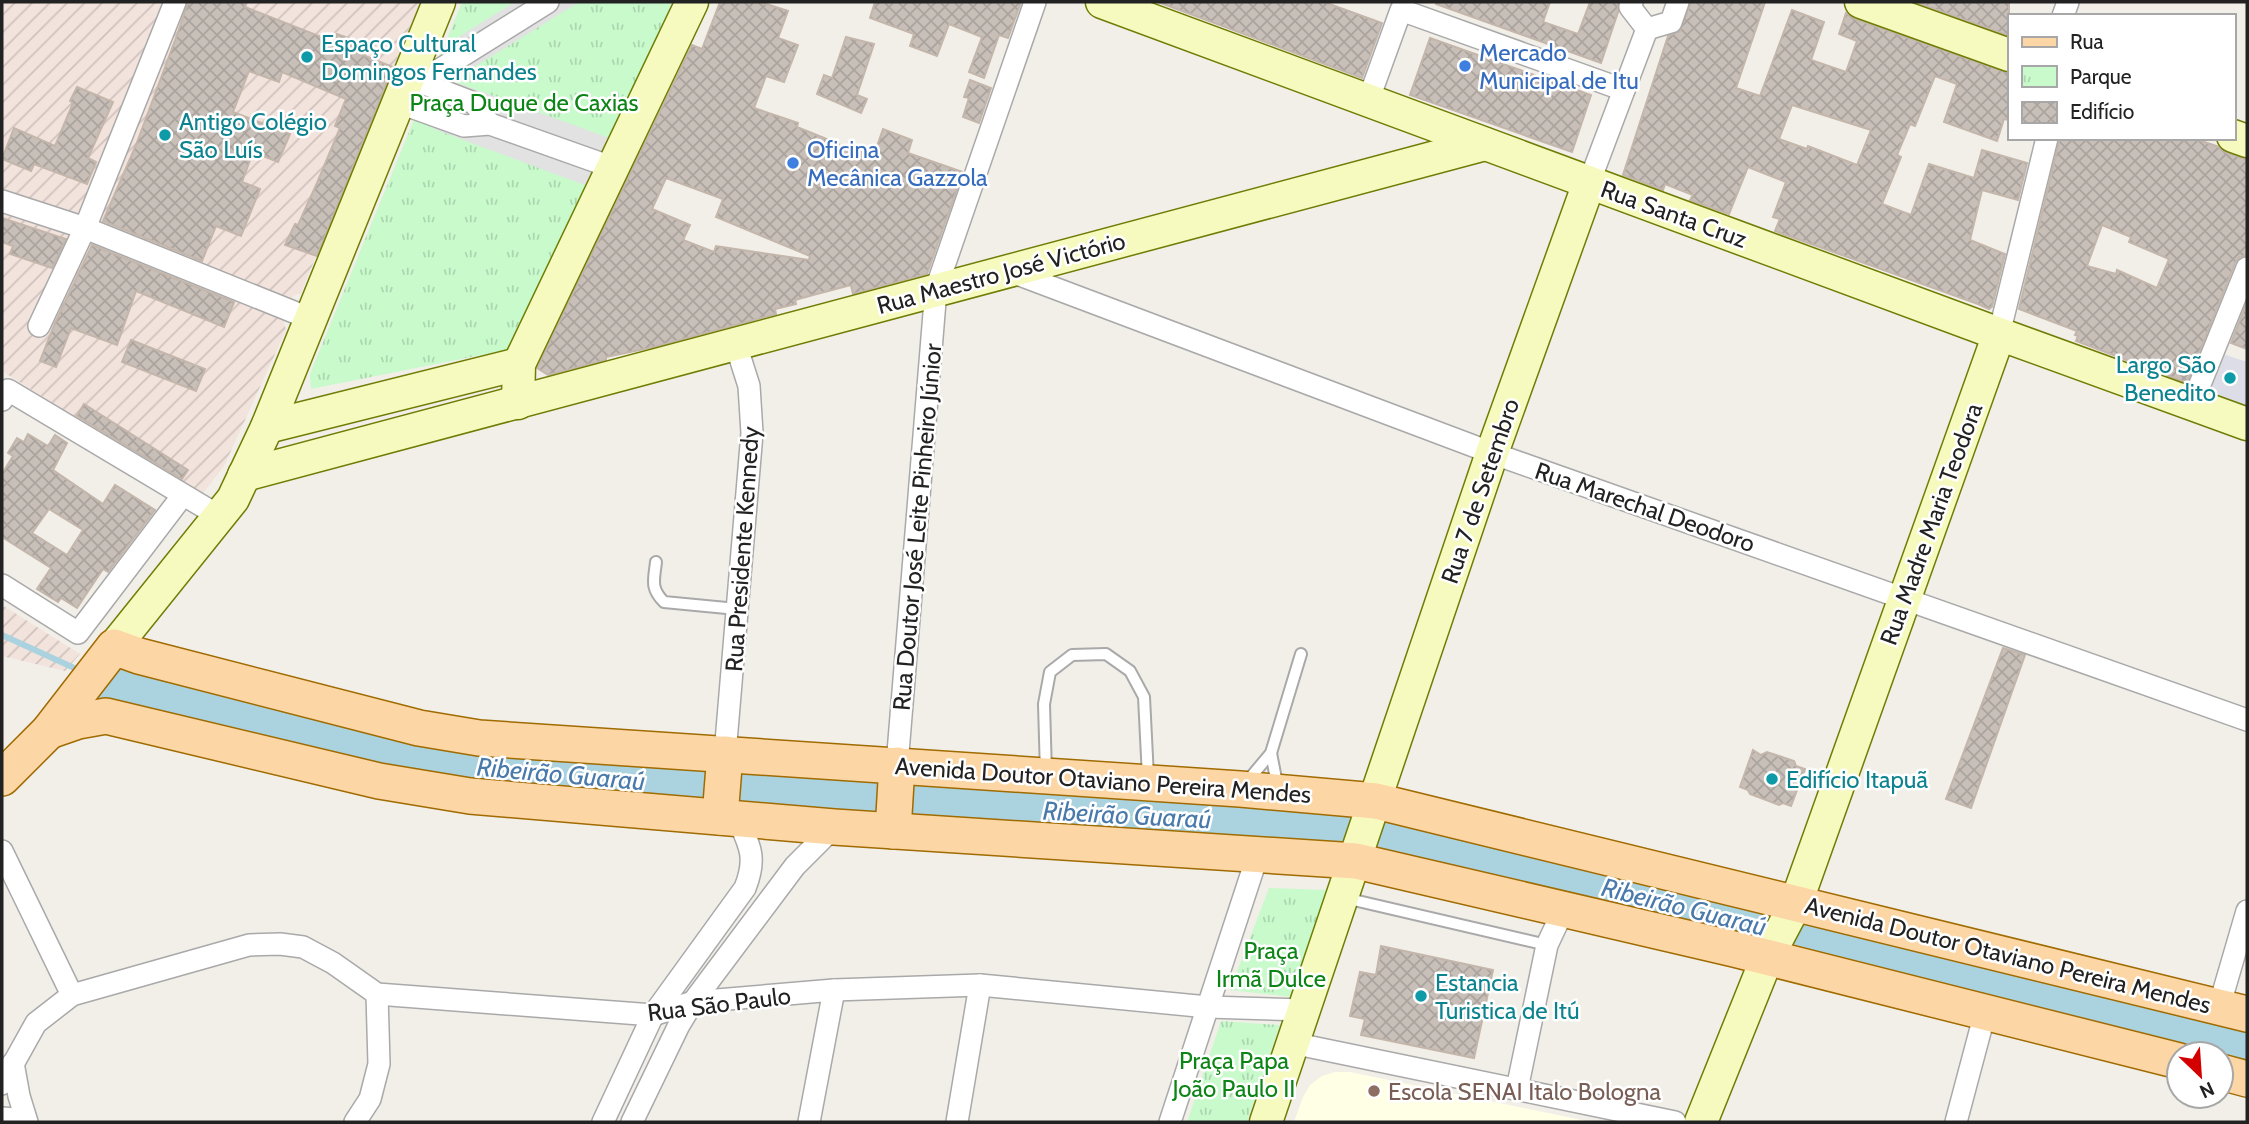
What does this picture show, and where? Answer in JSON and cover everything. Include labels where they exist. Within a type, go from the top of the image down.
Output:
[{"type":"main road","name":"Avenida Doutor Otaviano Pereira Mendes","points":[[94,672],[139,656],[419,728],[479,738],[725,793],[834,827],[895,798],[1046,776],[1278,792],[1564,909],[1770,952],[1986,1013],[2165,1058]]},
{"type":"main road","points":[[94,672],[90,710],[106,716]]},
{"type":"main road","points":[[2,778],[45,735],[94,672]]},
{"type":"main road","name":"Avenida Doutor Otaviano Pereira Mendes","points":[[2,759],[45,735],[78,721],[106,716],[379,781],[470,796],[725,793],[895,798],[1258,854],[1366,830],[1793,909],[2233,1010]]},
{"type":"street","points":[[39,326],[85,228],[175,2]]},
{"type":"street","points":[[94,672],[233,499],[267,427],[410,87],[439,2]]},
{"type":"street","points":[[410,87],[548,2]]},
{"type":"street","points":[[244,475],[518,403],[519,364],[692,2]]},
{"type":"street","name":"Rua Doutor José Leite Pinheiro Júnior","points":[[895,798],[936,289],[1035,2]]},
{"type":"street","name":"Rua Santa Cruz","points":[[1102,2],[2247,424]]},
{"type":"street","points":[[1632,2],[1630,7],[1647,29]]},
{"type":"street","points":[[1647,29],[1671,22],[1678,2]]},
{"type":"street","points":[[1861,2],[2008,55]]},
{"type":"street","points":[[1368,101],[1401,10],[1624,90]]},
{"type":"street","points":[[1589,183],[1647,29]]},
{"type":"street","points":[[410,87],[464,126],[490,124],[614,168]]},
{"type":"street","points":[[410,87],[474,103],[490,124]]},
{"type":"street","name":"Rua Madre Maria Teodora","points":[[1770,952],[1793,909],[1999,334],[2047,140]]},
{"type":"street","name":"Rua Maestro José Victório","points":[[518,403],[1485,144]]},
{"type":"street","name":"Rua 7 de Setembro","points":[[1266,1122],[1492,453],[1589,183]]},
{"type":"street","points":[[2,201],[85,228],[311,319]]},
{"type":"street","points":[[2192,404],[2247,268]]},
{"type":"street","name":"Rua Marechal Deodoro","points":[[1007,271],[1492,453],[2247,720]]},
{"type":"street","name":"Rua Presidente Kennedy","points":[[725,793],[752,433],[749,386],[736,345]]},
{"type":"street","points":[[267,427],[519,364]]},
{"type":"street","points":[[2,400],[8,390],[219,516]]},
{"type":"street","points":[[2,585],[78,633],[183,495]]},
{"type":"street","points":[[603,1122],[653,1015],[745,888],[753,863],[751,849],[725,793]]},
{"type":"street","points":[[632,1122],[678,1025],[692,1002],[795,866],[834,827]]},
{"type":"street","points":[[2,851],[72,995]]},
{"type":"street","points":[[1170,1122],[1258,854]]},
{"type":"street","points":[[1517,1089],[1547,945],[1564,909]]},
{"type":"street","points":[[2233,1010],[2247,911]]},
{"type":"street","points":[[2,1084],[36,1023],[72,995],[249,945],[281,944],[303,947],[333,963],[377,994],[379,1064],[370,1099],[355,1122]]},
{"type":"street","points":[[1701,1122],[1770,952]]},
{"type":"street","points":[[957,1122],[980,985]]},
{"type":"street","name":"Rua São Paulo","points":[[377,994],[653,1015],[692,1002],[834,990],[980,985],[1208,1007],[1303,1010]]},
{"type":"street","points":[[809,1122],[834,990]]},
{"type":"street","points":[[1956,1122],[1986,1013]]},
{"type":"street","points":[[1292,1043],[1675,1122]]},
{"type":"street","points":[[13,1063],[27,1122]]},
{"type":"street","points":[[2,1118],[20,1122]]},
{"type":"lane","points":[[656,562],[655,593],[664,602],[737,609]]},
{"type":"lane","points":[[1046,776],[1044,705],[1050,672],[1072,655],[1106,654],[1130,671],[1144,697],[1148,783]]},
{"type":"lane","points":[[1240,789],[1271,753],[1301,654]]},
{"type":"lane","points":[[1271,753],[1278,792]]},
{"type":"lane","points":[[1343,898],[1547,945]]},
{"type":"shaded area","points":[[2,2],[420,2],[301,293],[293,296],[284,323],[286,330],[224,466],[201,496],[2,371]]},
{"type":"shaded area","points":[[515,2],[579,2],[461,75],[444,46]]},
{"type":"shaded area","points":[[452,81],[612,139],[590,187],[434,129]]},
{"type":"shaded area","name":"Largo São Benedito","points":[[2223,354],[2247,362],[2247,409],[2206,394]]},
{"type":"shaded area","points":[[2,605],[80,654],[65,671],[2,656]]},
{"type":"shaded area","name":"Escola SENAI Italo Bologna","points":[[1335,1072],[1350,1072],[1591,1122],[1294,1122],[1310,1085],[1322,1076]]},
{"type":"green space","name":"Praça Duque de Caxias","points":[[462,2],[672,2],[612,139],[511,349],[311,389],[310,374]]},
{"type":"green space","name":"Praça Irmã Dulce","points":[[1269,888],[1327,890],[1291,997],[1230,990]]},
{"type":"green space","name":"Praça Papa João Paulo II","points":[[1221,1021],[1280,1025],[1247,1122],[1187,1122]]},
{"type":"building","name":"Antigo Colégio São Luís","points":[[188,2],[247,2],[245,7],[334,42],[337,34],[354,40],[350,50],[393,67],[317,256],[285,245],[295,224],[298,225],[340,128],[335,126],[346,99],[282,72],[279,82],[249,71],[233,112],[290,134],[278,162],[253,152],[242,182],[260,189],[241,236],[216,226],[202,261],[103,221],[136,145]]},
{"type":"building","points":[[720,2],[760,2],[788,11],[778,38],[798,45],[784,82],[766,76],[754,108],[798,123],[797,127],[839,144],[838,146],[874,155],[883,129],[912,140],[908,153],[963,172],[927,274],[853,294],[851,285],[813,295],[795,300],[796,304],[775,309],[776,314],[606,357],[606,360],[548,375],[537,368],[692,45],[702,49]],"holes":[[[666,178],[723,199],[716,217],[810,256],[809,260],[716,246],[714,252],[683,240],[690,225],[652,209]]]},
{"type":"building","points":[[875,2],[1021,2],[1008,38],[999,35],[984,78],[969,72],[982,37],[949,24],[937,56],[910,46],[914,34],[870,18]]},
{"type":"building","points":[[1158,2],[1324,2],[1382,23],[1362,78]]},
{"type":"building","points":[[1436,2],[1550,2],[1543,22],[1578,34],[1590,2],[1618,2],[1618,12],[1601,63]]},
{"type":"building","points":[[1691,2],[1765,2],[1736,88],[1760,96],[1792,10],[1824,22],[1811,60],[1846,72],[1857,41],[1839,34],[1846,13],[1855,19],[2008,73],[2008,120],[2004,119],[1997,141],[1944,122],[1957,84],[1935,76],[1915,126],[1910,124],[1897,155],[1901,157],[1882,204],[1911,215],[1929,164],[1974,178],[1982,150],[2027,163],[2018,200],[1982,190],[1970,240],[2005,254],[1992,307],[1989,309],[1775,231],[1780,219],[1773,217],[1786,182],[1748,167],[1729,214],[1690,200],[1693,195],[1665,184],[1663,190],[1623,175],[1668,36],[1680,31]],"holes":[[[1792,105],[1871,130],[1857,165],[1808,146],[1807,149],[1779,139]]]},
{"type":"building","points":[[1915,2],[2009,2],[2008,36]]},
{"type":"building","points":[[846,37],[874,44],[857,95],[867,99],[861,113],[817,94],[824,75],[832,78]]},
{"type":"building","name":"Mercado Municipal de Itu","points":[[1430,38],[1591,95],[1572,152],[1410,95]]},
{"type":"building","points":[[970,80],[991,88],[979,123],[963,117],[969,98],[964,97]]},
{"type":"building","points":[[77,87],[113,102],[88,158],[96,162],[87,184],[34,164],[31,171],[2,159],[14,128],[55,146]]},
{"type":"building","points":[[2060,140],[2199,140],[2247,159],[2247,255],[2240,257],[2235,263],[2187,383],[2076,341],[2077,331],[2019,309]],"holes":[[[2102,225],[2131,237],[2129,242],[2169,259],[2157,288],[2117,270],[2116,274],[2087,266]]]},
{"type":"building","points":[[2,218],[66,239],[52,268],[10,254],[13,246],[2,242]]},
{"type":"building","points":[[92,245],[234,302],[224,327],[136,291],[117,345],[71,328],[56,367],[40,361]]},
{"type":"building","points":[[2247,302],[2247,349],[2231,343]]},
{"type":"building","points":[[131,340],[205,369],[196,391],[122,362]]},
{"type":"building","points":[[84,404],[188,470],[182,479],[77,416]]},
{"type":"building","points":[[28,434],[48,446],[55,435],[67,443],[53,470],[103,504],[115,485],[155,510],[108,572],[103,569],[77,608],[61,598],[58,602],[37,589],[51,568],[2,537],[2,474],[13,456],[8,453],[17,438],[24,442]],"holes":[[[49,509],[83,530],[67,555],[32,533]]]},
{"type":"building","points":[[2003,648],[2025,655],[1971,808],[1946,799]]},
{"type":"building","name":"Edifício Itapuã","points":[[1753,750],[1761,755],[1767,752],[1794,761],[1796,766],[1805,769],[1791,806],[1783,803],[1779,805],[1750,794],[1748,790],[1740,787]]},
{"type":"building","name":"Estancia Turistica de Itú","points":[[1381,946],[1493,970],[1474,1058],[1361,1035],[1365,1019],[1350,1016],[1360,972],[1376,975]]},
{"type":"waterway","name":"Ribeirão Guaraú","points":[[2,635],[83,672]]},
{"type":"waterway","name":"Ribeirão Guaraú","points":[[105,683],[408,757],[456,766],[907,803],[1331,826],[1433,844],[2247,1047]]},
{"type":"place","name":"Espaço Cultural Domingos Fernandes","points":[[307,57]]},
{"type":"place","name":"Mercado Municipal de Itu","points":[[1465,66]]},
{"type":"place","name":"Antigo Colégio São Luís","points":[[165,135]]},
{"type":"place","name":"Oficina Mecânica Gazzola","points":[[793,163]]},
{"type":"place","name":"Largo São Benedito","points":[[2230,378]]},
{"type":"place","name":"Edifício Itapuã","points":[[1772,779]]},
{"type":"place","name":"Estancia Turistica de Itú","points":[[1421,996]]},
{"type":"place","name":"Escola SENAI Italo Bologna","points":[[1374,1091]]}]
